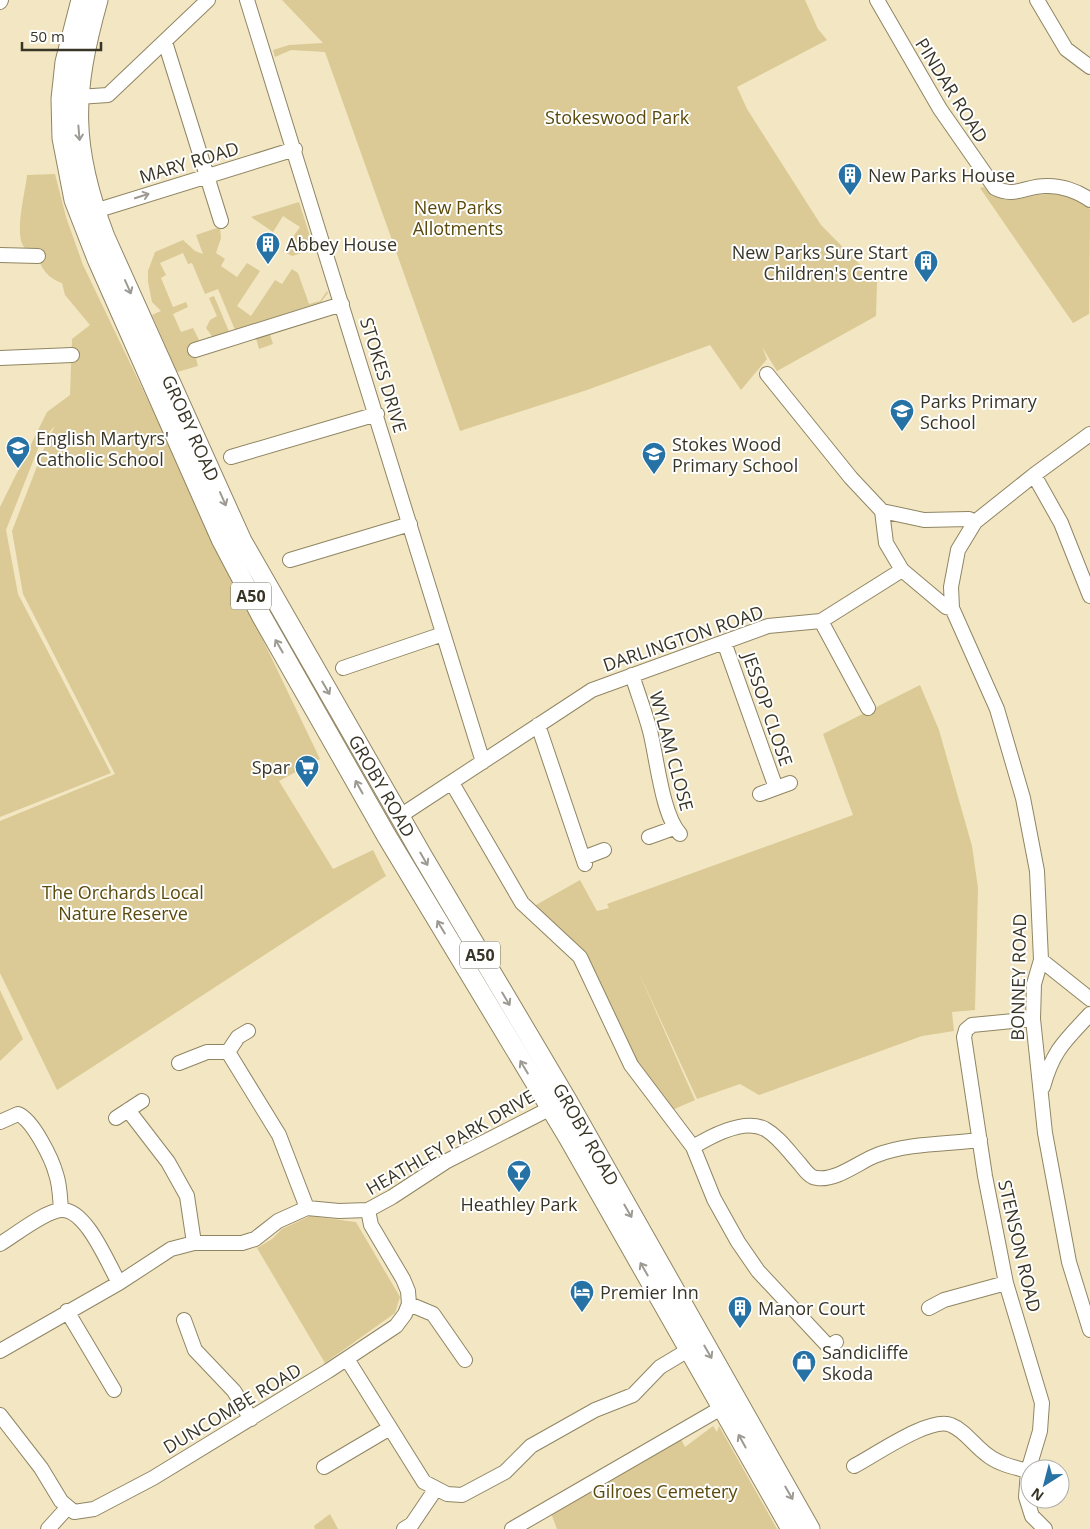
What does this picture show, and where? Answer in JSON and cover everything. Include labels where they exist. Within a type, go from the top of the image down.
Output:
[{"type":"main road","name":"GROBY ROAD","points":[[81,0],[65,62],[61,99],[62,138],[74,200],[97,259],[221,539],[258,609],[393,848],[690,1349],[791,1529]]},
{"type":"main road","name":"GROBY ROAD","points":[[98,0],[84,50],[78,97],[82,159],[95,211],[242,541],[562,1092],[810,1529]]},
{"type":"street","points":[[78,97],[108,95],[208,0]]},
{"type":"street","name":"STOKES DRIVE","points":[[247,0],[295,149],[483,762]]},
{"type":"street","name":"PINDAR ROAD","points":[[877,0],[940,109],[996,188],[1009,193],[1044,186],[1065,188],[1090,200]]},
{"type":"street","points":[[1036,0],[1066,49],[1090,66]]},
{"type":"street","points":[[165,42],[221,221]]},
{"type":"street","name":"MARY ROAD","points":[[95,211],[206,175],[295,149]]},
{"type":"street","points":[[0,256],[38,256]]},
{"type":"street","points":[[195,350],[342,304]]},
{"type":"street","points":[[0,358],[72,355]]},
{"type":"street","points":[[768,374],[851,478],[882,511],[924,520],[969,519],[975,522]]},
{"type":"street","points":[[231,456],[377,414]]},
{"type":"street","points":[[882,511],[886,543],[902,570],[946,607],[952,608],[951,586],[958,550],[975,522],[1034,474],[1090,434]]},
{"type":"street","points":[[1034,474],[1061,523],[1090,596]]},
{"type":"street","points":[[290,560],[410,524]]},
{"type":"street","name":"DARLINGTON ROAD","points":[[400,816],[592,690],[768,626],[821,621],[902,570]]},
{"type":"street","name":"BONNEY ROAD","points":[[952,608],[997,709],[1023,798],[1038,871],[1041,960],[1034,984],[1033,1019],[1041,1095],[1056,1204],[1069,1262],[1090,1330]]},
{"type":"street","points":[[821,621],[868,708]]},
{"type":"street","points":[[343,668],[443,634]]},
{"type":"street","name":"JESSOP CLOSE","points":[[724,642],[776,788]]},
{"type":"street","name":"WYLAM CLOSE","points":[[632,676],[650,732],[659,778],[677,831],[649,837]]},
{"type":"street","points":[[538,725],[584,861],[604,850]]},
{"type":"street","points":[[452,783],[522,903],[580,957],[633,1068],[693,1147],[714,1199],[738,1242],[758,1271],[829,1347],[836,1342]]},
{"type":"street","points":[[760,794],[790,783]]},
{"type":"street","points":[[1041,960],[1090,999]]},
{"type":"street","points":[[1041,1095],[1049,1064],[1061,1044],[1090,1014]]},
{"type":"street","name":"STENSON ROAD","points":[[1032,1459],[1040,1431],[1042,1403],[1006,1283],[980,1140],[964,1033],[972,1025],[1033,1019]]},
{"type":"street","points":[[228,1052],[238,1037],[248,1030]]},
{"type":"street","points":[[179,1063],[208,1052],[228,1052]]},
{"type":"street","points":[[0,1351],[119,1282],[171,1248],[194,1244],[242,1243],[256,1239],[278,1221],[306,1208],[279,1135],[228,1052]]},
{"type":"street","name":"HEATHLEY PARK DRIVE","points":[[306,1208],[339,1211],[368,1210],[392,1197],[447,1161],[549,1109],[562,1092]]},
{"type":"street","points":[[116,1118],[142,1101]]},
{"type":"street","points":[[128,1110],[168,1162],[187,1196],[194,1244]]},
{"type":"street","points":[[0,1122],[18,1114],[27,1120],[33,1128],[57,1175],[61,1210]]},
{"type":"street","points":[[693,1147],[732,1130],[755,1126],[774,1136],[806,1171],[819,1179],[832,1176],[877,1155],[895,1150],[980,1140]]},
{"type":"street","points":[[0,1244],[49,1214],[61,1210],[74,1213],[86,1224],[119,1282]]},
{"type":"street","points":[[368,1210],[371,1226],[403,1278],[408,1291],[409,1304],[434,1314],[465,1360]]},
{"type":"street","points":[[929,1308],[944,1300],[1006,1283]]},
{"type":"street","name":"DUNCOMBE ROAD","points":[[67,1508],[74,1512],[82,1512],[101,1506],[250,1419],[348,1359],[396,1326],[405,1314],[409,1304]]},
{"type":"street","points":[[67,1311],[114,1390]]},
{"type":"street","points":[[184,1320],[195,1350],[234,1391],[250,1419]]},
{"type":"street","points":[[348,1359],[424,1482],[435,1490],[447,1494],[462,1495],[505,1472],[531,1446],[596,1410],[632,1395],[660,1367],[690,1349]]},
{"type":"street","points":[[512,1529],[723,1407]]},
{"type":"street","points":[[0,1415],[67,1508],[48,1529]]},
{"type":"street","points":[[854,1466],[923,1429],[942,1423],[950,1424],[992,1459],[1020,1468]]},
{"type":"street","points":[[324,1467],[390,1428]]},
{"type":"street","points":[[404,1529],[412,1524],[435,1490]]},
{"type":"street","name":"STENSON ROAD","points":[[1030,1509],[1032,1516],[1045,1529]]},
{"type":"green space","points":[[282,0],[805,0],[818,29],[827,40],[737,87],[747,109],[821,225],[877,282],[876,316],[777,371],[762,347],[767,359],[741,390],[710,345],[587,390],[460,431],[325,52],[291,50],[275,57],[273,50],[289,45],[323,43]]},
{"type":"green space","name":"The Orchards Local Nature Reserve","points":[[55,174],[66,217],[83,265],[320,759],[279,781],[333,869],[373,850],[386,876],[57,1090],[0,973],[0,821],[115,774],[23,594],[12,531],[46,443],[55,426],[41,441],[6,530],[18,594],[111,773],[0,817],[0,507],[47,412],[70,395],[72,339],[90,325],[65,295],[62,283],[48,275],[42,267],[36,252],[25,248],[20,234],[27,175]]},
{"type":"green space","points":[[984,187],[992,194],[1007,200],[1056,194],[1071,198],[1090,209],[1089,314],[1073,323],[980,188]]},
{"type":"green space","points":[[299,202],[314,249],[292,256],[283,251],[300,227],[283,216],[273,232],[251,217]]},
{"type":"green space","points":[[220,227],[221,238],[216,253],[225,259],[221,266],[237,277],[247,263],[260,271],[237,306],[251,316],[275,280],[282,284],[292,269],[298,273],[309,304],[320,301],[327,291],[328,293],[321,302],[235,330],[218,289],[205,294],[192,263],[188,264],[183,253],[160,263],[166,275],[161,278],[173,307],[186,302],[188,307],[173,314],[181,332],[193,328],[199,340],[193,347],[198,366],[177,372],[152,315],[161,311],[152,302],[148,271],[155,252],[183,240],[195,251],[203,254],[196,235]]},
{"type":"green space","points":[[214,296],[230,334],[214,339],[206,328],[210,320],[217,316],[209,298]]},
{"type":"green space","points":[[269,331],[273,344],[259,349],[255,335]]},
{"type":"green space","points":[[920,685],[939,730],[972,846],[978,888],[975,1010],[952,1012],[954,1031],[922,1036],[759,1095],[740,1084],[697,1099],[638,971],[695,1100],[670,1111],[654,1095],[581,959],[529,909],[580,880],[597,911],[609,908],[607,904],[853,815],[823,734]]},
{"type":"green space","points":[[0,990],[23,1039],[0,1061]]},
{"type":"green space","points":[[310,1216],[356,1222],[400,1297],[395,1313],[325,1363],[257,1248],[272,1239],[282,1229]]},
{"type":"green space","name":"Gilroes Cemetery","points":[[713,1426],[717,1432],[719,1426],[777,1529],[557,1529],[551,1513],[680,1437],[685,1447]]},
{"type":"green space","points":[[330,1514],[338,1529],[315,1529],[314,1526]]},
{"type":"place","name":"New Parks House","points":[[850,196]]},
{"type":"place","name":"Abbey House","points":[[268,265]]},
{"type":"place","name":"New Parks Sure Start Children's Centre","points":[[926,283]]},
{"type":"place","name":"Parks Primary School","points":[[902,432]]},
{"type":"place","name":"English Martyrs' Catholic School","points":[[18,469]]},
{"type":"place","name":"Stokes Wood Primary School","points":[[654,475]]},
{"type":"place","name":"Spar","points":[[307,788]]},
{"type":"place","name":"Heathley Park","points":[[519,1193]]},
{"type":"place","name":"Premier Inn","points":[[582,1313]]},
{"type":"place","name":"Manor Court","points":[[740,1329]]},
{"type":"place","name":"Sandicliffe Skoda","points":[[804,1383]]},
{"type":"park label","name":"Stokeswood Park","points":[[617,117]]},
{"type":"park label","name":"New Parks Allotments","points":[[458,217]]}]
